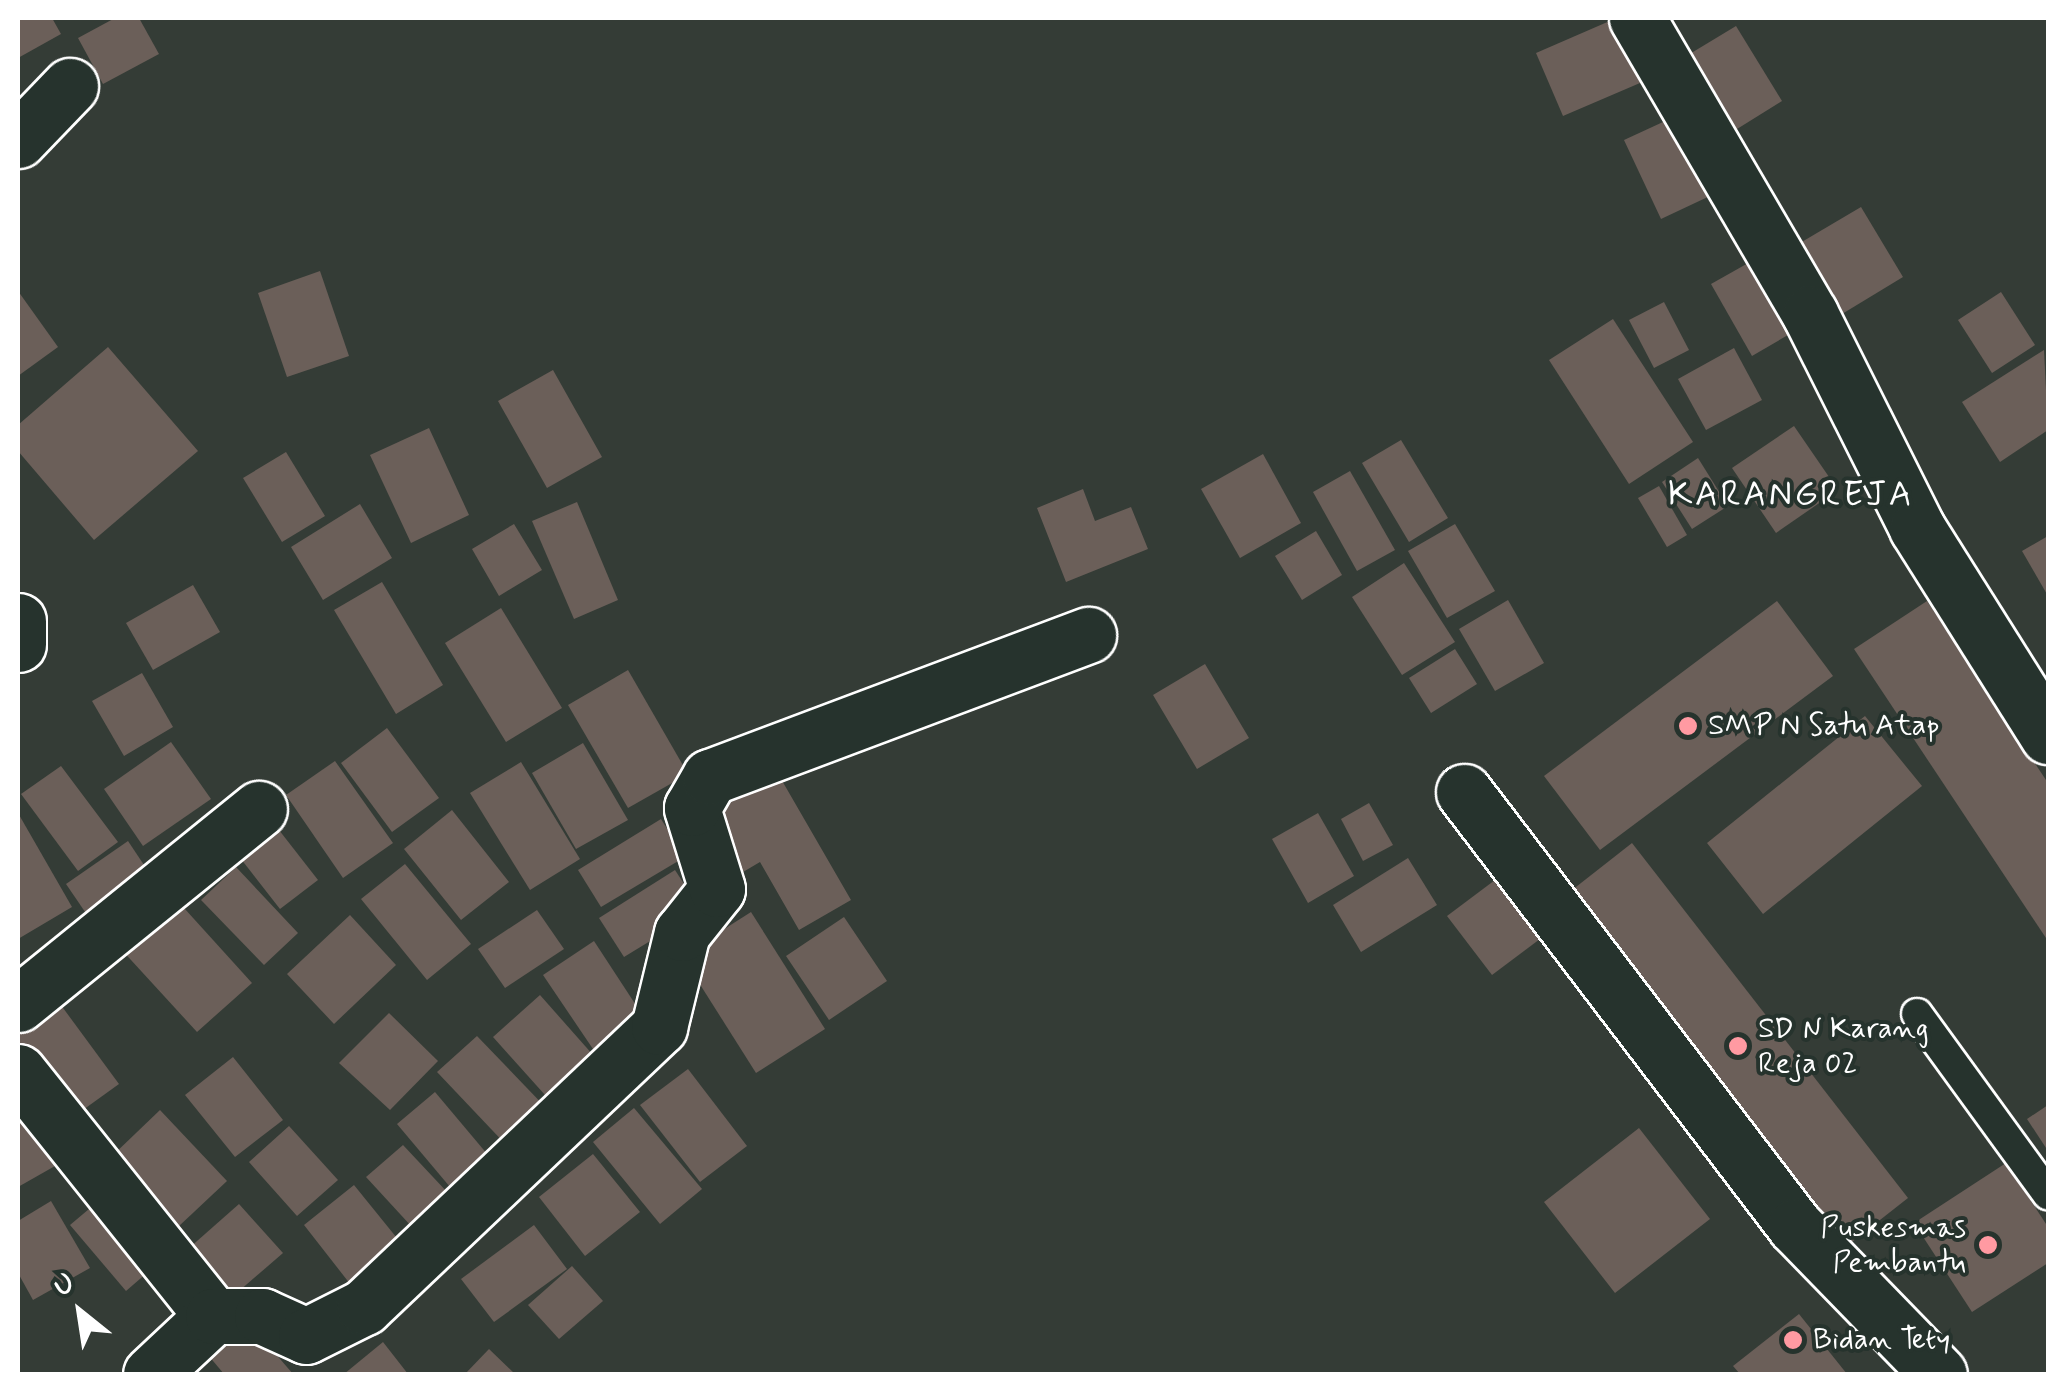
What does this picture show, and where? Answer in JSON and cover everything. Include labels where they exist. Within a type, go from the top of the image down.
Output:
[{"type":"street","points":[[1638,18],[1810,314],[1917,528],[2048,736]]},
{"type":"street","points":[[18,140],[70,86]]},
{"type":"street","points":[[18,620],[18,644]]},
{"type":"street","points":[[151,1374],[213,1316],[262,1316],[306,1336],[364,1307],[659,1027],[682,933],[717,889],[692,808],[710,777],[1088,636]]},
{"type":"street","points":[[1464,792],[1795,1226],[1940,1374]]},
{"type":"street","points":[[18,1004],[259,809]]},
{"type":"street","points":[[18,1072],[213,1316]]},
{"type":"lane","points":[[1917,1014],[2048,1194]]},
{"type":"building","points":[[18,18],[52,18],[61,34],[18,58]]},
{"type":"building","points":[[115,18],[139,18],[159,54],[103,84],[78,38]]},
{"type":"building","points":[[1612,20],[1640,83],[1563,116],[1536,53]]},
{"type":"building","points":[[1736,26],[1782,101],[1729,134],[1683,58]]},
{"type":"building","points":[[1676,116],[1712,195],[1661,219],[1624,140]]},
{"type":"building","points":[[1861,207],[1903,277],[1842,314],[1800,243]]},
{"type":"building","points":[[1766,253],[1807,324],[1752,356],[1711,284]]},
{"type":"building","points":[[320,271],[349,356],[287,377],[258,293]]},
{"type":"building","points":[[18,291],[58,347],[18,376]]},
{"type":"building","points":[[2001,292],[2035,345],[1992,373],[1958,320]]},
{"type":"building","points":[[1664,302],[1689,350],[1654,368],[1629,320]]},
{"type":"building","points":[[1613,319],[1693,442],[1629,484],[1549,360]]},
{"type":"building","points":[[108,347],[198,451],[94,540],[18,451],[18,425]]},
{"type":"building","points":[[1734,348],[1762,400],[1706,430],[1678,379]]},
{"type":"building","points":[[2044,350],[2048,430],[2000,462],[1962,402]]},
{"type":"building","points":[[553,370],[602,457],[547,488],[498,401]]},
{"type":"building","points":[[1794,426],[1838,490],[1776,533],[1732,468]]},
{"type":"building","points":[[429,428],[469,515],[411,543],[370,455]]},
{"type":"building","points":[[1401,440],[1448,518],[1409,542],[1362,463]]},
{"type":"building","points":[[286,452],[325,516],[282,542],[243,478]]},
{"type":"building","points":[[1263,454],[1301,523],[1240,558],[1201,489]]},
{"type":"building","points":[[1698,458],[1728,506],[1692,529],[1662,482]]},
{"type":"building","points":[[1350,471],[1395,550],[1357,571],[1313,492]]},
{"type":"building","points":[[1659,486],[1687,535],[1667,547],[1638,498]]},
{"type":"building","points":[[1083,489],[1095,521],[1131,507],[1148,549],[1066,582],[1037,508]]},
{"type":"building","points":[[577,502],[618,600],[574,619],[532,521]]},
{"type":"building","points":[[360,504],[392,558],[323,600],[291,547]]},
{"type":"building","points":[[514,524],[542,570],[499,596],[472,549]]},
{"type":"building","points":[[1455,524],[1495,591],[1447,618],[1408,551]]},
{"type":"building","points":[[1316,531],[1342,575],[1302,600],[1275,556]]},
{"type":"building","points":[[2048,536],[2048,596],[2022,551]]},
{"type":"building","points":[[1404,563],[1455,642],[1402,675],[1352,597]]},
{"type":"building","points":[[382,582],[443,685],[396,714],[334,610]]},
{"type":"building","points":[[193,585],[220,632],[153,670],[126,623]]},
{"type":"building","points":[[1508,600],[1544,663],[1495,691],[1459,629]]},
{"type":"building","name":"SMP N Satu Atap","points":[[1777,601],[1833,676],[1600,850],[1544,776]]},
{"type":"building","points":[[1927,601],[2048,783],[2048,941],[1854,649]]},
{"type":"building","points":[[501,608],[562,708],[506,742],[445,643]]},
{"type":"building","points":[[1455,649],[1477,684],[1431,713],[1409,678]]},
{"type":"building","points":[[1205,664],[1249,738],[1197,769],[1153,695]]},
{"type":"building","points":[[628,670],[688,774],[628,808],[568,705]]},
{"type":"building","points":[[142,673],[173,727],[124,756],[92,701]]},
{"type":"building","name":"SMP N Satu Atap","points":[[1865,716],[1922,786],[1763,914],[1707,843]]},
{"type":"building","points":[[387,728],[439,798],[392,832],[341,763]]},
{"type":"building","points":[[171,742],[211,799],[143,846],[104,789]]},
{"type":"building","points":[[583,743],[628,820],[576,849],[532,773]]},
{"type":"building","points":[[335,761],[393,843],[343,878],[286,795]]},
{"type":"building","points":[[521,762],[580,859],[530,890],[470,793]]},
{"type":"building","points":[[61,766],[118,842],[78,871],[21,794]]},
{"type":"building","points":[[777,772],[851,900],[799,930],[760,862],[738,875],[704,815]]},
{"type":"building","points":[[1369,803],[1393,845],[1363,861],[1341,819]]},
{"type":"building","points":[[452,810],[509,882],[461,920],[404,849]]},
{"type":"building","points":[[18,813],[72,907],[18,939]]},
{"type":"building","points":[[1318,813],[1354,876],[1308,903],[1272,839]]},
{"type":"building","points":[[661,819],[685,857],[601,907],[578,870]]},
{"type":"building","points":[[279,830],[318,880],[280,909],[241,859]]},
{"type":"building","points":[[128,841],[156,883],[94,925],[66,884]]},
{"type":"building","name":"SD N Karang Reja 02","points":[[1632,843],[1908,1198],[1843,1249],[1567,894]]},
{"type":"building","points":[[1408,858],[1437,905],[1361,952],[1333,905]]},
{"type":"building","points":[[405,864],[471,944],[427,980],[361,899]]},
{"type":"building","points":[[236,867],[298,933],[264,965],[201,900]]},
{"type":"building","points":[[675,870],[701,910],[624,957],[599,918]]},
{"type":"building","points":[[1499,877],[1544,936],[1492,975],[1447,916]]},
{"type":"building","points":[[175,898],[252,983],[197,1032],[120,948]]},
{"type":"building","points":[[537,910],[564,949],[505,988],[478,949]]},
{"type":"building","points":[[751,912],[825,1029],[756,1073],[682,956]]},
{"type":"building","points":[[350,915],[396,965],[334,1024],[287,974]]},
{"type":"building","points":[[844,917],[887,981],[829,1020],[786,956]]},
{"type":"building","points":[[594,941],[645,1019],[595,1052],[543,975]]},
{"type":"building","points":[[540,995],[601,1064],[554,1105],[493,1037]]},
{"type":"building","points":[[55,997],[119,1084],[69,1120],[18,1051],[18,1025]]},
{"type":"building","points":[[389,1013],[438,1061],[390,1110],[339,1063]]},
{"type":"building","points":[[477,1036],[550,1112],[510,1149],[437,1072]]},
{"type":"building","points":[[233,1057],[283,1120],[235,1157],[185,1095]]},
{"type":"building","points":[[688,1069],[747,1146],[700,1182],[640,1105]]},
{"type":"building","points":[[435,1092],[488,1155],[450,1187],[397,1124]]},
{"type":"building","points":[[18,1102],[55,1166],[18,1187]]},
{"type":"building","points":[[2048,1105],[2048,1151],[2027,1119]]},
{"type":"building","points":[[634,1108],[702,1189],[660,1224],[593,1142]]},
{"type":"building","points":[[160,1110],[227,1181],[178,1227],[111,1157]]},
{"type":"building","points":[[289,1126],[338,1180],[297,1216],[249,1162]]},
{"type":"building","points":[[1639,1128],[1710,1219],[1615,1293],[1544,1202]]},
{"type":"building","points":[[403,1145],[448,1193],[412,1227],[366,1177]]},
{"type":"building","points":[[593,1154],[640,1212],[585,1256],[539,1197]]},
{"type":"building","name":"Puskesmas Pembantu","points":[[2006,1163],[2048,1227],[2048,1263],[1972,1312],[1914,1223]]},
{"type":"building","points":[[354,1185],[405,1248],[354,1289],[304,1225]]},
{"type":"building","points":[[108,1193],[163,1259],[126,1291],[70,1225]]},
{"type":"building","points":[[51,1201],[90,1268],[33,1300],[18,1273],[18,1221]]},
{"type":"building","points":[[239,1204],[283,1253],[231,1298],[188,1249]]},
{"type":"building","points":[[534,1225],[567,1269],[494,1322],[461,1279]]},
{"type":"building","points":[[572,1266],[603,1301],[559,1339],[528,1305]]},
{"type":"building","name":"Bidan Tety","points":[[1799,1314],[1847,1374],[1740,1374],[1733,1366]]},
{"type":"building","points":[[243,1316],[293,1374],[224,1374],[203,1349]]},
{"type":"building","points":[[383,1342],[408,1374],[344,1374]]},
{"type":"building","points":[[489,1349],[515,1374],[465,1374]]},
{"type":"place","name":"SMP N Satu Atap","points":[[1688,726]]},
{"type":"place","name":"SD N Karang Reja 02","points":[[1738,1046]]},
{"type":"place","name":"Puskesmas Pembantu","points":[[1988,1245]]},
{"type":"place","name":"Bidan Tety","points":[[1793,1340]]},
{"type":"district","name":"KARANGREJA","points":[[1791,495]]}]
